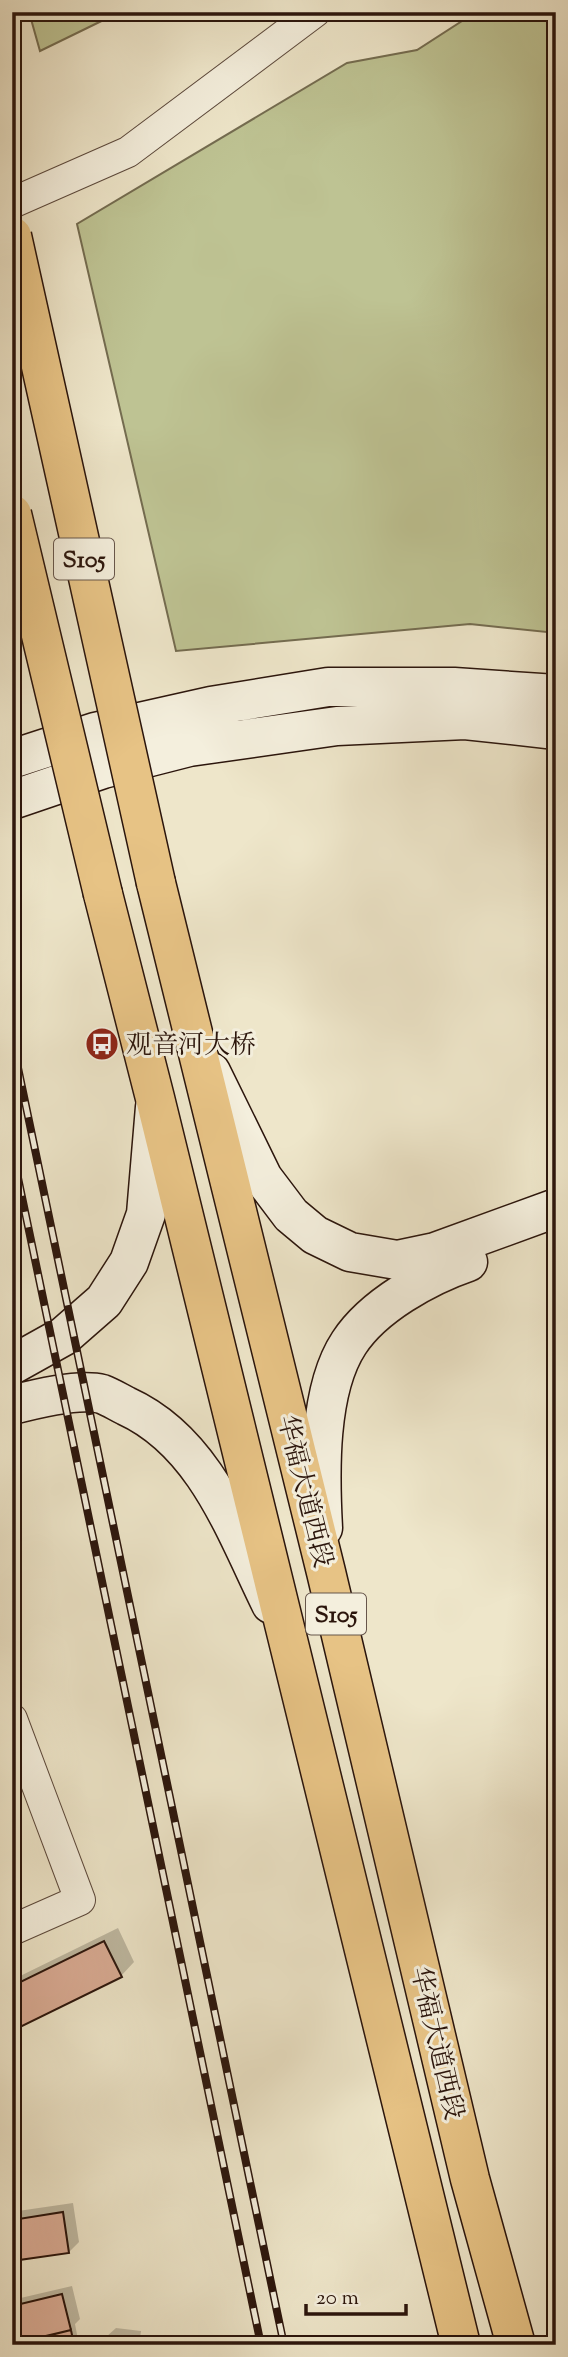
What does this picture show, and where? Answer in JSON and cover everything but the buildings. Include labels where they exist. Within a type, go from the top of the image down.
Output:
[{"type":"main road","name":"华福大道西段","points":[[12,236],[156,883],[326,1572],[470,2179],[516,2345]]},
{"type":"main road","name":"华福大道西段","points":[[12,514],[103,894],[461,2345]]},
{"type":"main road","points":[[12,759],[108,729],[211,706],[328,687],[454,687],[556,694]]},
{"type":"main road","points":[[12,800],[103,769],[189,747],[337,726],[465,720],[556,730]]},
{"type":"main road","points":[[196,1042],[263,1178],[291,1215],[315,1235],[350,1252],[397,1260],[435,1252],[556,1208]]},
{"type":"main road","points":[[12,1365],[64,1336],[84,1319],[104,1301],[129,1262],[146,1214],[155,1098]]},
{"type":"main road","points":[[326,1572],[321,1490],[324,1421],[333,1380],[349,1343],[376,1314],[408,1289],[447,1269],[556,1234]]},
{"type":"main road","points":[[12,1405],[54,1395],[101,1394],[149,1416],[181,1446],[215,1489],[286,1636]]},
{"type":"street","points":[[12,203],[128,152],[315,12]]},
{"type":"street","points":[[12,1719],[80,1900],[12,1930]]},
{"type":"green space","points":[[29,12],[120,12],[40,51]]},
{"type":"green space","points":[[476,12],[556,12],[556,633],[470,624],[176,651],[77,224],[347,63],[417,50]]},
{"type":"railway","points":[[12,1039],[284,2345]]},
{"type":"railway","points":[[12,1149],[261,2345]]},
{"type":"place","name":"观音河大桥","points":[[102,1044]]}]
